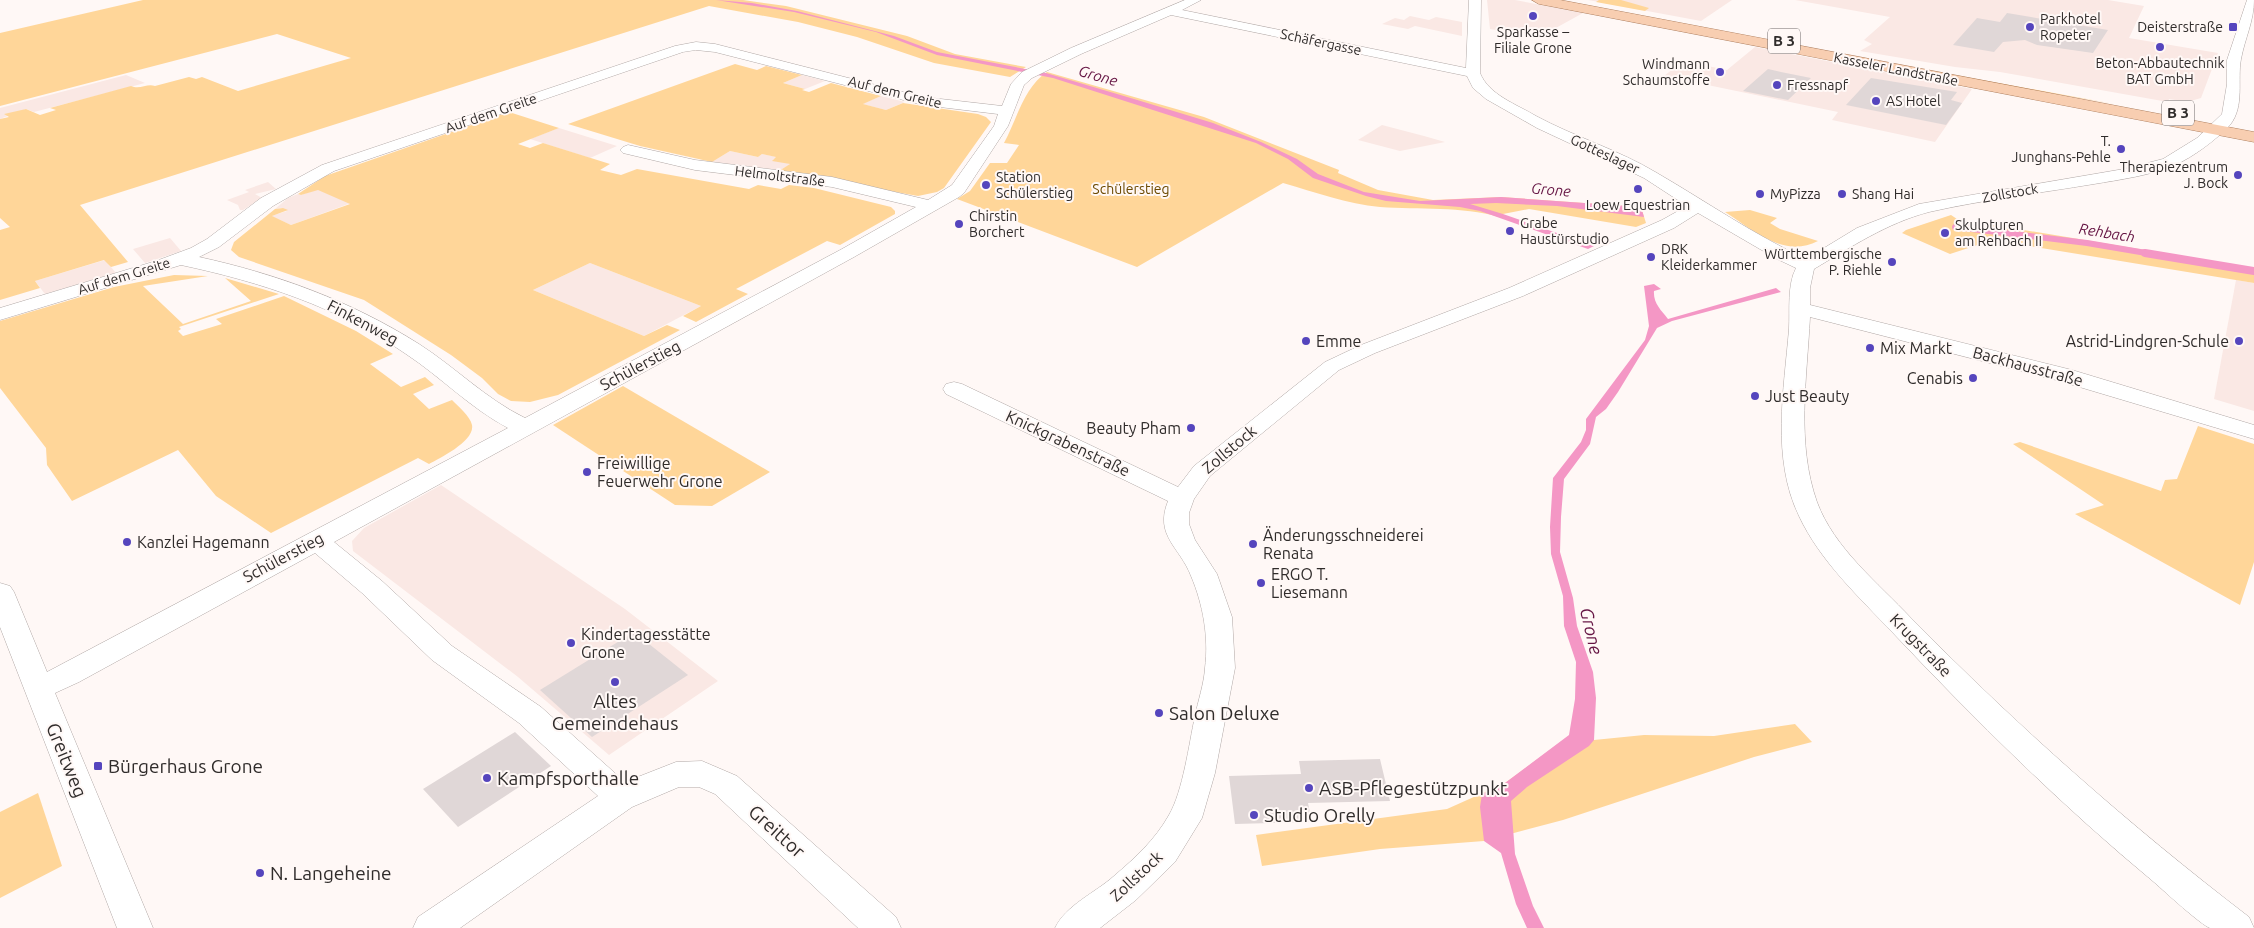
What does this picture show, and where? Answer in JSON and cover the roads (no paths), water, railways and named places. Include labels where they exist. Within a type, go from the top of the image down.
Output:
[{"type":"main road","name":"Kasseler Landstraße","points":[[1539,0],[2220,126],[2254,128]]},
{"type":"main road","name":"Kasseler Landstraße","points":[[1567,0],[2220,126],[2254,137]]},
{"type":"street","name":"Schülerstieg","points":[[39,688],[69,675],[931,206],[958,189],[1001,126],[1018,84],[1032,72],[1195,0]]},
{"type":"street","points":[[1473,73],[1475,0]]},
{"type":"street","points":[[2220,126],[2229,114],[2233,88],[2234,60],[2253,0]]},
{"type":"street","name":"Schäfergasse","points":[[1170,11],[1473,73]]},
{"type":"street","name":"Auf dem Greite","points":[[0,314],[181,259],[213,243],[267,202],[323,170],[686,47],[715,48],[923,100],[960,107],[1008,111]]},
{"type":"street","name":"Gotteslager","points":[[1473,73],[1478,84],[1491,96],[1542,124],[1650,175],[1698,206],[1783,255],[1807,266]]},
{"type":"street","name":"Zollstock","points":[[1807,266],[1863,232],[1902,216],[1942,204],[2150,168],[2168,162],[2202,141],[2220,126]]},
{"type":"street","name":"Helmoltstraße","points":[[628,150],[695,165],[832,182],[931,206]]},
{"type":"street","name":"Zollstock","points":[[1073,928],[1124,889],[1163,852],[1185,818],[1199,773],[1220,668],[1218,618],[1204,574],[1182,541],[1176,524],[1176,513],[1182,498],[1202,471],[1332,366],[1368,349],[1472,311],[1516,292],[1668,224],[1698,206]]},
{"type":"street","name":"Finkenweg","points":[[181,259],[236,270],[272,281],[347,311],[413,349],[492,410],[524,427]]},
{"type":"street","name":"Krugstraße","points":[[1807,266],[1800,288],[1801,309],[1793,437],[1795,464],[1805,504],[1821,532],[1842,560],[1978,705],[2115,830],[2236,928]]},
{"type":"street","name":"Backhausstraße","points":[[1801,309],[2064,375],[2254,432]]},
{"type":"street","name":"Knickgrabenstraße","points":[[954,389],[1182,498]]},
{"type":"street","points":[[315,540],[372,587],[442,653],[530,714],[622,798]]},
{"type":"street","name":"Greitweg","points":[[0,592],[135,928]]},
{"type":"street","name":"Greittor","points":[[431,928],[622,798],[655,782],[676,775],[702,774],[726,784],[884,928]]},
{"type":"waterway","name":"Rehbach","points":[[1955,227],[2087,243],[2152,254]]},
{"type":"waterway","name":"Rehbach","points":[[2145,253],[2254,271]]},
{"type":"place","name":"Sparkasse – Filiale Grone","points":[[1533,16]]},
{"type":"place","name":"Parkhotel Ropeter","points":[[2030,27]]},
{"type":"place","name":"Deisterstraße","points":[[2233,27]]},
{"type":"place","name":"Beton-Abbautechnik BAT GmbH","points":[[2160,47]]},
{"type":"place","name":"Windmann Schaumstoffe","points":[[1720,72]]},
{"type":"place","name":"Fressnapf","points":[[1777,85]]},
{"type":"place","name":"AS Hotel","points":[[1876,101]]},
{"type":"place","name":"T. Junghans-Pehle","points":[[2121,149]]},
{"type":"place","name":"Therapiezentrum J. Bock","points":[[2238,175]]},
{"type":"place","name":"Station Schülerstieg","points":[[986,185]]},
{"type":"place","name":"Loew Equestrian","points":[[1638,189]]},
{"type":"place","name":"MyPizza","points":[[1760,194]]},
{"type":"place","name":"Shang Hai","points":[[1842,194]]},
{"type":"place","name":"Chirstin Borchert","points":[[959,224]]},
{"type":"place","name":"Grabe Haustürstudio","points":[[1510,231]]},
{"type":"place","name":"Skulpturen am Rehbach II","points":[[1945,233]]},
{"type":"place","name":"DRK Kleiderkammer","points":[[1651,257]]},
{"type":"place","name":"Württembergische P. Riehle","points":[[1892,262]]},
{"type":"place","name":"Emme","points":[[1306,341]]},
{"type":"place","name":"Astrid-Lindgren-Schule","points":[[2239,341]]},
{"type":"place","name":"Mix Markt","points":[[1870,348]]},
{"type":"place","name":"Cenabis","points":[[1973,378]]},
{"type":"place","name":"Just Beauty","points":[[1755,396]]},
{"type":"place","name":"Beauty Pham","points":[[1191,428]]},
{"type":"place","name":"Freiwillige Feuerwehr Grone","points":[[587,472]]},
{"type":"place","name":"Kanzlei Hagemann","points":[[127,542]]},
{"type":"place","name":"Änderungsschneiderei Renata","points":[[1253,544]]},
{"type":"place","name":"ERGO T. Liesemann","points":[[1261,583]]},
{"type":"place","name":"Kindertagesstätte Grone","points":[[571,643]]},
{"type":"place","name":"Altes Gemeindehaus","points":[[615,682]]},
{"type":"place","name":"Salon Deluxe","points":[[1159,713]]},
{"type":"place","name":"Bürgerhaus Grone","points":[[98,766]]},
{"type":"place","name":"Kampfsporthalle","points":[[487,778]]},
{"type":"place","name":"ASB-Pflegestützpunkt","points":[[1309,788]]},
{"type":"place","name":"Studio Orelly","points":[[1254,815]]},
{"type":"place","name":"N. Langeheine","points":[[260,873]]},
{"type":"water label","name":"Grone","points":[[1098,76]]},
{"type":"water label","name":"Grone","points":[[1551,190]]},
{"type":"water label","name":"Grone","points":[[1591,631]]}]
